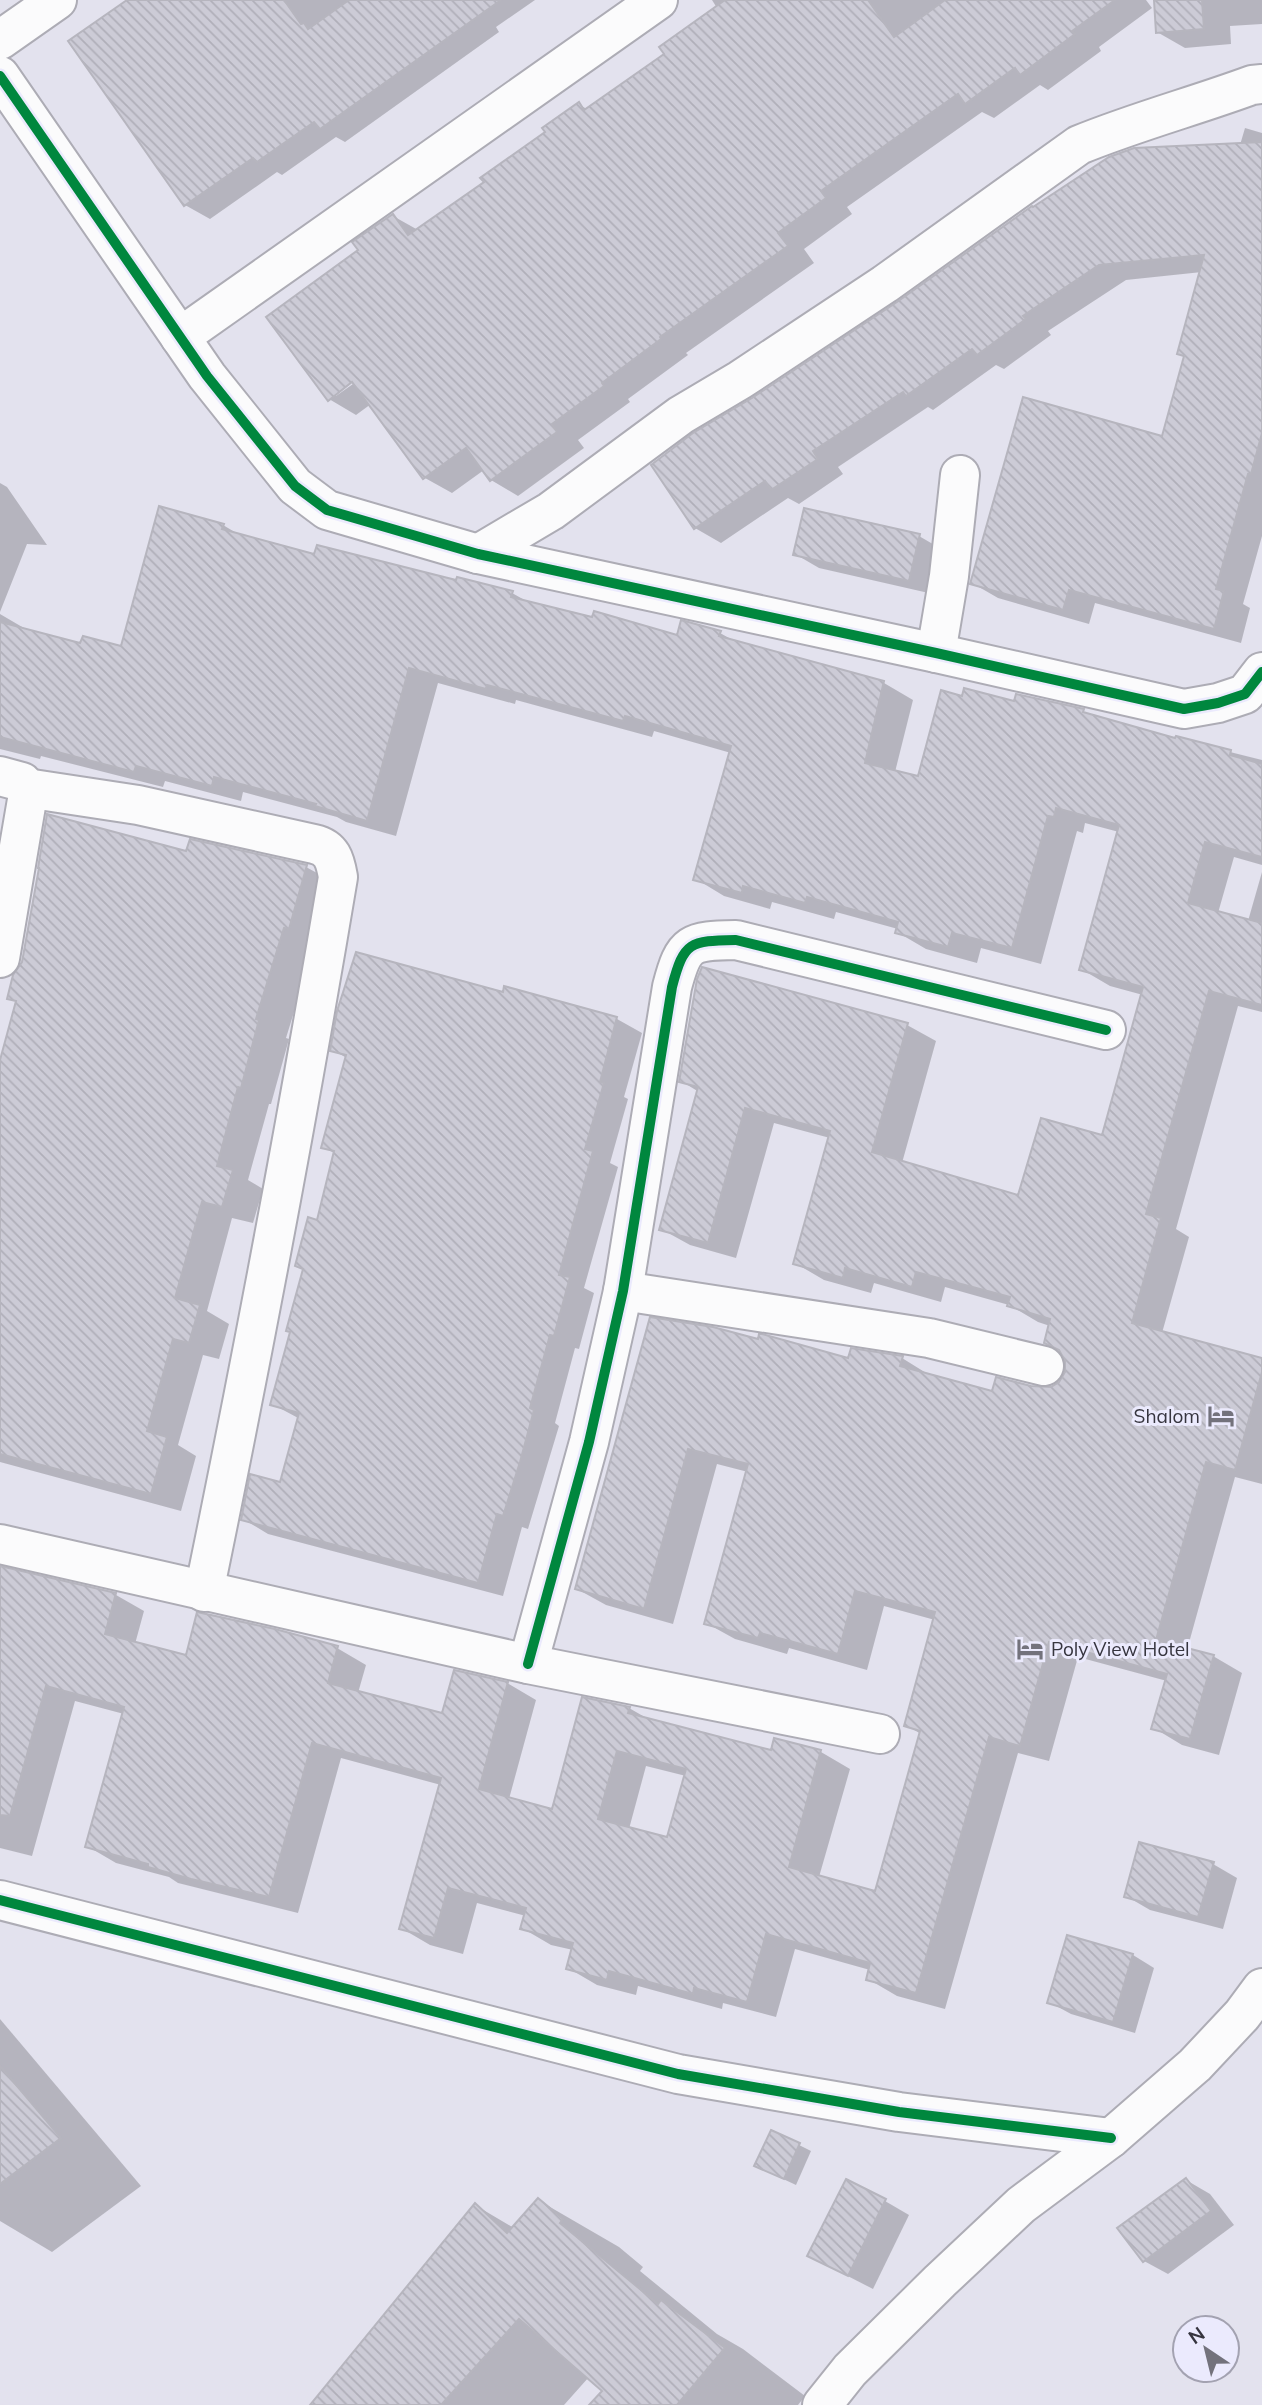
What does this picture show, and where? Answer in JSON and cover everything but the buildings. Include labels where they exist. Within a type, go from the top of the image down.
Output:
[{"type":"street","points":[[0,40],[57,0]]},
{"type":"street","points":[[180,337],[658,0]]},
{"type":"street","points":[[0,76],[206,376],[295,486],[327,510],[478,554],[1184,709],[1218,703],[1245,694],[1262,672]]},
{"type":"street","points":[[478,554],[551,511],[681,415],[740,380],[885,284],[1079,145],[1115,130],[1177,112],[1252,85],[1262,85]]},
{"type":"street","points":[[936,653],[949,576],[960,475]]},
{"type":"street","points":[[0,958],[27,801],[13,782]]},
{"type":"street","points":[[13,782],[138,805],[324,846],[333,855],[335,862],[338,877],[311,1036],[254,1348],[204,1592]]},
{"type":"street","points":[[528,1664],[589,1442],[623,1292],[672,987],[679,960],[689,947],[702,940],[736,940],[1106,1030]]},
{"type":"street","points":[[623,1292],[929,1338],[1044,1366]]},
{"type":"street","points":[[0,1544],[528,1664],[880,1734]]},
{"type":"street","points":[[0,1900],[678,2074],[899,2112],[1111,2138]]},
{"type":"street","points":[[822,2405],[850,2370],[1021,2205],[1111,2138],[1195,2065],[1242,2015],[1262,1988]]},
{"type":"cycle path","points":[[0,76],[207,376],[295,486],[327,510],[478,554],[1184,709],[1218,703],[1245,694],[1262,672]]},
{"type":"cycle path","points":[[528,1664],[589,1442],[623,1291],[672,987],[685,952],[699,943],[736,940],[1106,1030]]},
{"type":"cycle path","points":[[0,1900],[678,2074],[899,2112],[1111,2138]]},
{"type":"place","name":"Shalom","points":[[1221,1416]]},
{"type":"place","name":"Poly View Hotel","points":[[1030,1649]]}]
